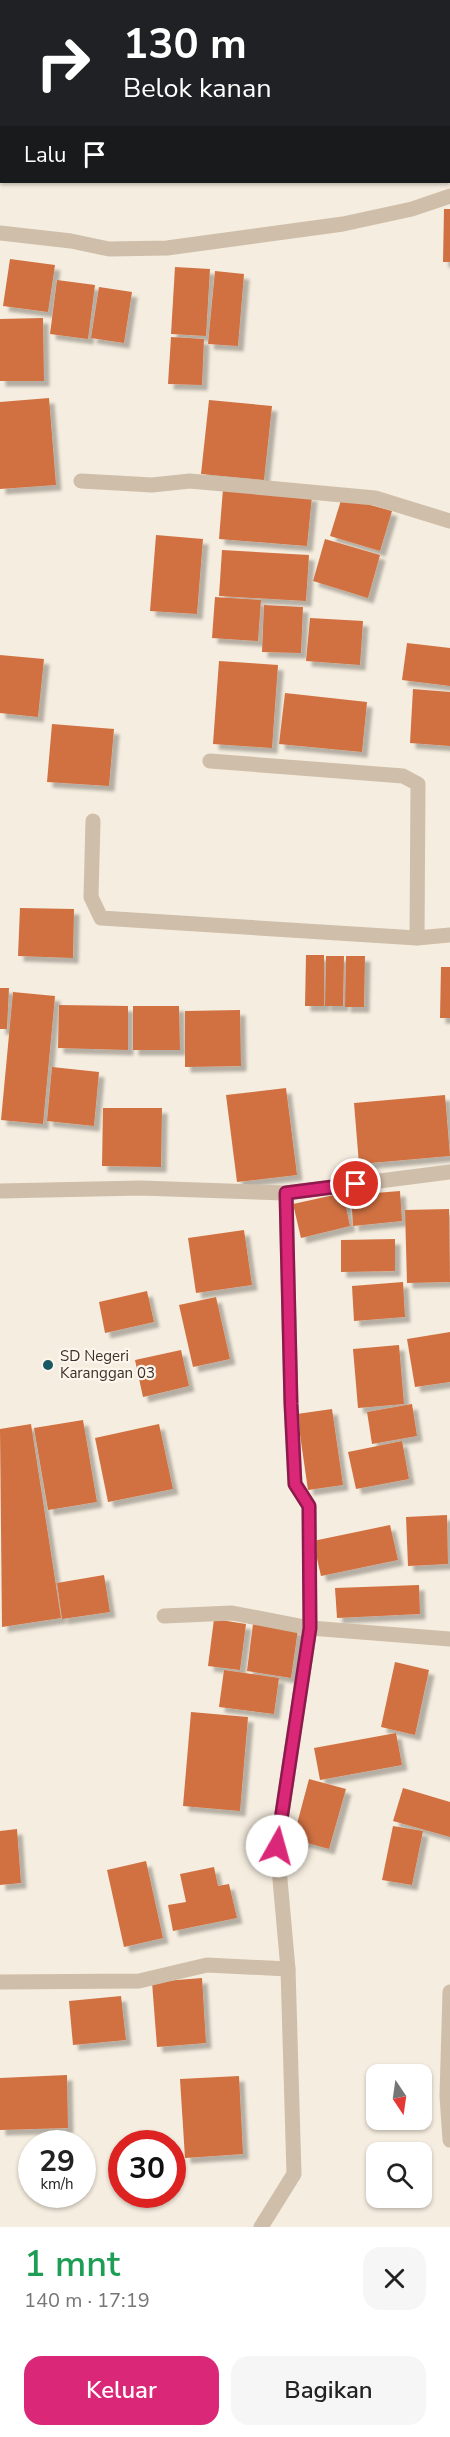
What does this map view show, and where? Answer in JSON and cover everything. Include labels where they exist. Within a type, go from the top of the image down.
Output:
[{"type":"street","points":[[0,233],[71,241],[110,249],[167,248],[343,224],[412,209],[450,196]]},
{"type":"street","points":[[81,482],[152,485],[190,482],[375,498],[389,500],[450,520]]},
{"type":"street","points":[[210,761],[403,776],[418,784],[417,938]]},
{"type":"street","points":[[93,821],[91,897],[101,918],[417,938],[450,935]]},
{"type":"street","points":[[0,1191],[141,1188],[286,1193],[450,1172]]},
{"type":"street","points":[[261,2227],[294,2174],[288,1969],[277,1846],[310,1628],[309,1506],[295,1484],[286,1193]]},
{"type":"street","points":[[164,1616],[232,1613],[310,1628],[450,1639]]},
{"type":"street","points":[[0,1982],[139,1981],[207,1965],[288,1969]]},
{"type":"street","points":[[450,1992],[447,2096],[450,2140]]},
{"type":"building","points":[[444,209],[450,209],[450,262],[443,262]]},
{"type":"building","points":[[10,259],[55,265],[48,312],[3,306]]},
{"type":"building","points":[[175,267],[210,269],[206,336],[171,334]]},
{"type":"building","points":[[215,271],[244,274],[238,346],[208,344]]},
{"type":"building","points":[[57,280],[95,285],[88,339],[50,334]]},
{"type":"building","points":[[99,287],[132,292],[124,343],[91,338]]},
{"type":"building","points":[[43,318],[44,381],[0,381],[0,319]]},
{"type":"building","points":[[171,337],[204,339],[202,385],[168,384]]},
{"type":"building","points":[[49,398],[56,485],[0,489],[0,402]]},
{"type":"building","points":[[209,400],[272,406],[264,480],[201,474]]},
{"type":"building","points":[[223,489],[312,496],[307,546],[219,539]]},
{"type":"building","points":[[342,497],[392,511],[380,551],[330,536]]},
{"type":"building","points":[[156,535],[203,539],[197,614],[150,611]]},
{"type":"building","points":[[325,539],[380,555],[368,598],[313,581]]},
{"type":"building","points":[[222,550],[309,555],[306,601],[219,596]]},
{"type":"building","points":[[215,597],[261,600],[258,641],[212,638]]},
{"type":"building","points":[[264,605],[303,607],[301,653],[262,652]]},
{"type":"building","points":[[310,618],[363,621],[360,665],[306,661]]},
{"type":"building","points":[[407,643],[450,648],[450,686],[402,680]]},
{"type":"building","points":[[0,655],[44,659],[38,717],[0,713]]},
{"type":"building","points":[[219,661],[278,665],[272,748],[213,744]]},
{"type":"building","points":[[413,689],[450,692],[450,746],[410,743]]},
{"type":"building","points":[[285,693],[367,702],[362,752],[279,744]]},
{"type":"building","points":[[52,724],[114,729],[109,786],[47,782]]},
{"type":"building","points":[[20,908],[74,909],[73,958],[18,956]]},
{"type":"building","points":[[306,955],[324,955],[324,1006],[305,1006]]},
{"type":"building","points":[[326,956],[344,956],[343,1006],[325,1006]]},
{"type":"building","points":[[346,956],[365,956],[364,1007],[345,1007]]},
{"type":"building","points":[[441,967],[450,967],[450,1018],[440,1018]]},
{"type":"building","points":[[0,988],[9,988],[7,1029],[0,1029]]},
{"type":"building","points":[[13,992],[55,996],[43,1124],[1,1120]]},
{"type":"building","points":[[59,1005],[128,1006],[128,1050],[58,1048]]},
{"type":"building","points":[[133,1006],[179,1006],[180,1050],[133,1050]]},
{"type":"building","points":[[240,1010],[241,1066],[185,1067],[185,1011]]},
{"type":"building","points":[[52,1067],[99,1072],[94,1126],[47,1121]]},
{"type":"building","points":[[286,1088],[297,1175],[237,1182],[226,1095]]},
{"type":"building","points":[[445,1095],[450,1156],[359,1164],[354,1103]]},
{"type":"building","points":[[103,1108],[162,1108],[161,1167],[102,1166]]},
{"type":"building","points":[[400,1191],[402,1221],[353,1226],[351,1195]]},
{"type":"building","points":[[343,1193],[350,1226],[301,1238],[293,1204]]},
{"type":"building","points":[[449,1209],[450,1282],[407,1283],[405,1210]]},
{"type":"building","points":[[244,1230],[252,1285],[196,1293],[188,1238]]},
{"type":"building","points":[[395,1239],[395,1271],[341,1272],[341,1240]]},
{"type":"building","points":[[403,1282],[405,1317],[354,1321],[352,1286]]},
{"type":"building","points":[[147,1291],[154,1322],[105,1333],[99,1302]]},
{"type":"building","points":[[216,1297],[230,1359],[193,1367],[179,1305]]},
{"type":"building","points":[[450,1332],[450,1382],[415,1387],[407,1339]]},
{"type":"building","points":[[399,1345],[404,1404],[358,1408],[353,1349]]},
{"type":"building","points":[[181,1350],[189,1386],[143,1397],[135,1360]]},
{"type":"building","points":[[412,1404],[417,1436],[372,1444],[367,1412]]},
{"type":"building","points":[[332,1409],[343,1485],[308,1490],[297,1414]]},
{"type":"building","points":[[83,1420],[97,1502],[48,1510],[34,1428]]},
{"type":"building","points":[[31,1424],[61,1618],[2,1627],[0,1429]]},
{"type":"building","points":[[159,1424],[173,1489],[108,1502],[95,1438]]},
{"type":"building","points":[[402,1441],[409,1479],[356,1489],[348,1452]]},
{"type":"building","points":[[447,1515],[448,1564],[408,1566],[406,1517]]},
{"type":"building","points":[[390,1525],[398,1560],[321,1576],[313,1541]]},
{"type":"building","points":[[104,1575],[110,1612],[62,1619],[57,1583]]},
{"type":"building","points":[[419,1585],[420,1614],[337,1618],[335,1588]]},
{"type":"building","points":[[214,1619],[246,1624],[240,1670],[208,1666]]},
{"type":"building","points":[[253,1624],[298,1629],[291,1678],[247,1671]]},
{"type":"building","points":[[395,1662],[429,1670],[415,1735],[381,1727]]},
{"type":"building","points":[[224,1670],[279,1678],[274,1714],[219,1707]]},
{"type":"building","points":[[191,1712],[248,1717],[240,1811],[183,1806]]},
{"type":"building","points":[[396,1733],[402,1765],[320,1780],[314,1748]]},
{"type":"building","points":[[309,1779],[346,1789],[329,1849],[293,1839]]},
{"type":"building","points":[[403,1788],[450,1802],[450,1837],[393,1821]]},
{"type":"building","points":[[393,1826],[423,1831],[412,1885],[382,1880]]},
{"type":"building","points":[[17,1829],[21,1883],[0,1885],[0,1831]]},
{"type":"building","points":[[146,1861],[163,1938],[124,1947],[107,1870]]},
{"type":"building","points":[[214,1867],[218,1886],[229,1884],[237,1918],[173,1931],[168,1905],[186,1902],[180,1874]]},
{"type":"building","points":[[202,1978],[206,2043],[157,2047],[152,1982]]},
{"type":"building","points":[[121,1996],[126,2040],[73,2045],[69,2001]]},
{"type":"building","points":[[67,2075],[68,2128],[0,2130],[0,2078]]},
{"type":"building","points":[[239,2076],[243,2154],[186,2158],[186,2130],[183,2130],[180,2079]]},
{"type":"place","name":"SD Negeri Karanggan 03","points":[[48,1365]]},
{"type":"route","points":[[277,1846],[310,1628],[309,1506],[295,1484],[286,1193],[356,1184]]}]
